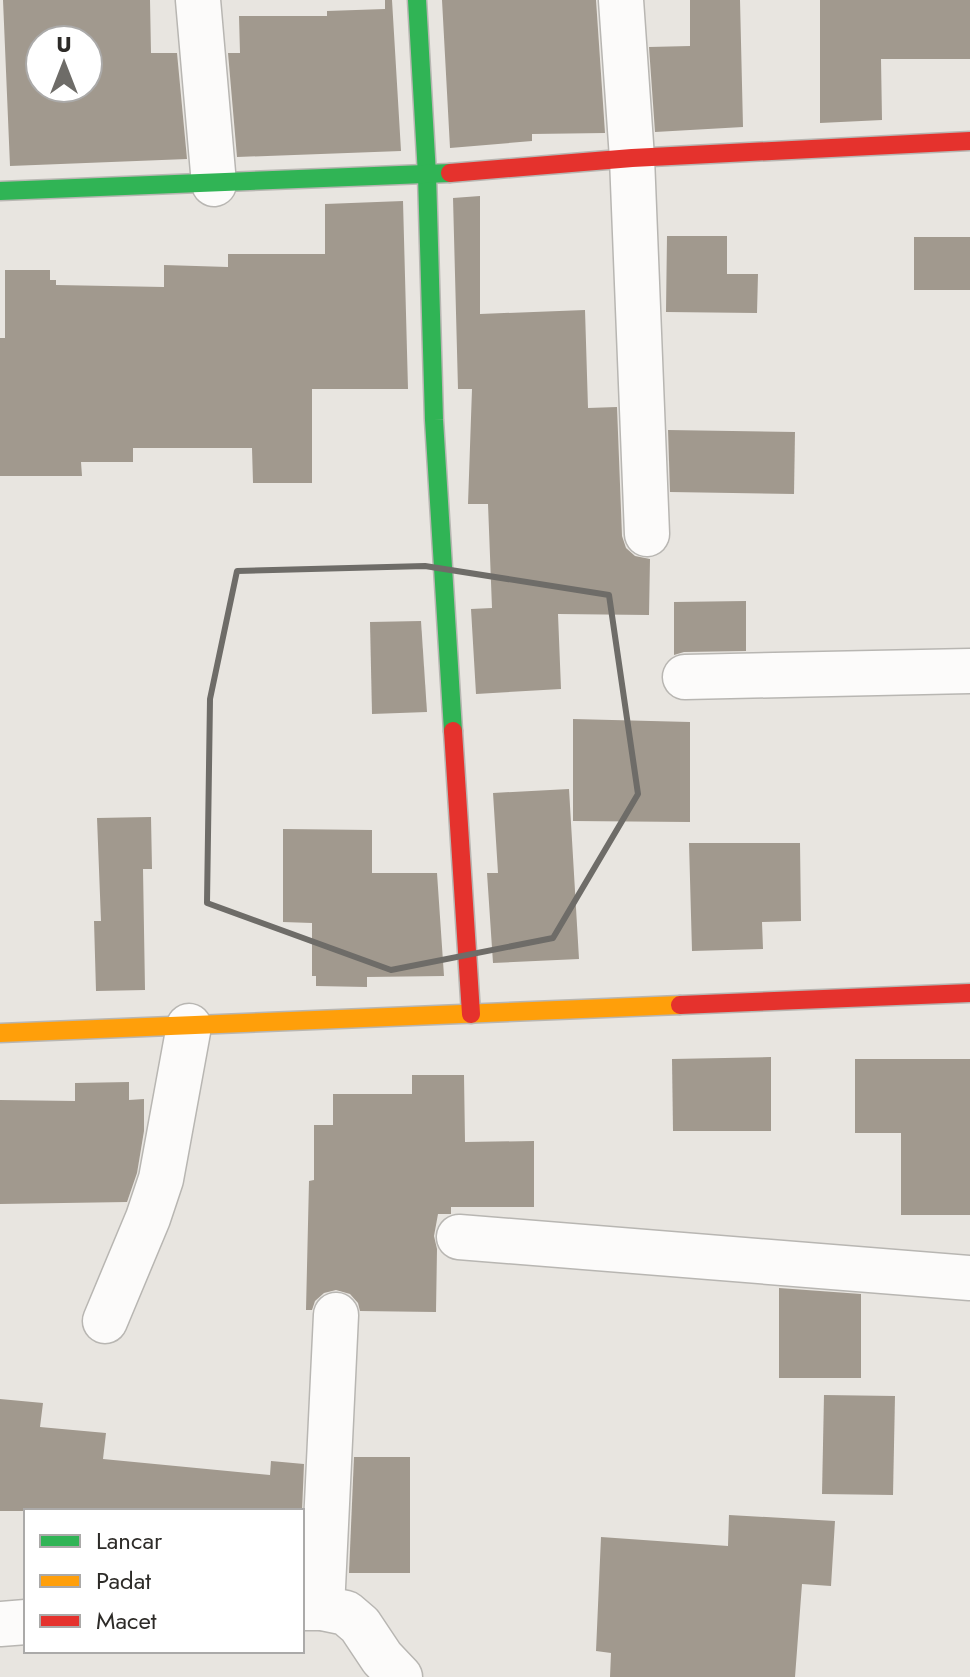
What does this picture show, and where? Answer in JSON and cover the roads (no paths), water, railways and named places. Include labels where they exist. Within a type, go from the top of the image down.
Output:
[{"type":"street","points":[[198,0],[214,184]]},
{"type":"street","points":[[417,0],[427,175],[434,420],[471,1014]]},
{"type":"street","points":[[621,0],[632,158],[647,534]]},
{"type":"street","points":[[0,191],[427,175],[632,158],[970,141]]},
{"type":"street","points":[[685,677],[970,671]]},
{"type":"street","points":[[0,1033],[970,993]]},
{"type":"street","points":[[105,1321],[161,1179],[189,1026]]},
{"type":"street","points":[[459,1237],[970,1278]]},
{"type":"street","points":[[336,1315],[312,1608],[346,1613],[360,1625],[382,1658],[400,1677]]},
{"type":"street","points":[[0,1624],[24,1622]]}]
